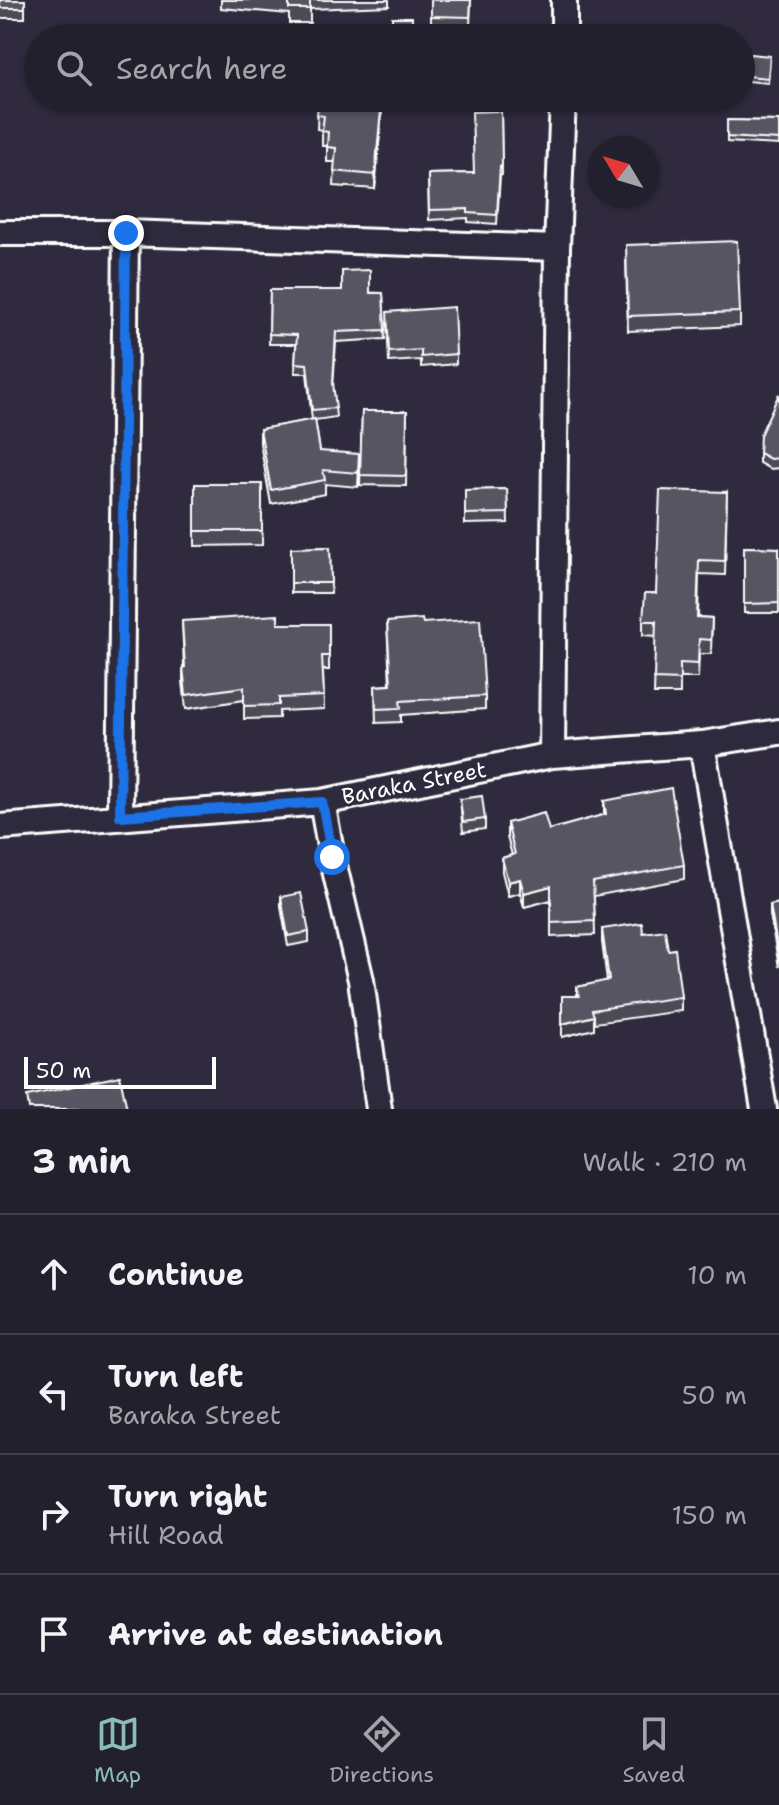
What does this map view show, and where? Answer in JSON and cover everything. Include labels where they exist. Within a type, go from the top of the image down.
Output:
[{"type":"street","points":[[564,0],[564,24]]},
{"type":"street","points":[[552,755],[557,248],[562,112]]},
{"type":"street","points":[[0,233],[126,233],[557,248]]},
{"type":"street","points":[[120,816],[126,233]]},
{"type":"street","name":"Baraka Street","points":[[0,827],[322,802],[552,755],[702,744],[779,732]]},
{"type":"street","points":[[702,744],[769,1108]]},
{"type":"street","points":[[322,802],[361,980],[379,1109]]},
{"type":"building","points":[[0,0],[25,0],[25,8],[0,8]]},
{"type":"building","points":[[289,0],[310,0],[310,9],[289,9]]},
{"type":"building","points":[[431,0],[471,0],[470,17],[431,16]]},
{"type":"building","points":[[392,17],[412,17],[412,24],[392,24]]},
{"type":"building","points":[[755,54],[770,56],[768,78],[755,77]]},
{"type":"building","points":[[317,112],[381,112],[375,175],[334,171],[336,148],[327,147],[328,132],[322,131],[324,116],[317,115]]},
{"type":"building","points":[[472,112],[501,112],[502,166],[497,215],[468,213],[468,209],[429,210],[428,174],[474,173]]},
{"type":"building","points":[[727,120],[779,121],[779,140],[727,137]]},
{"type":"building","points":[[737,241],[740,312],[628,316],[626,245]]},
{"type":"building","points":[[370,270],[370,293],[383,293],[385,330],[336,332],[333,383],[336,408],[312,410],[307,364],[295,363],[297,335],[269,334],[270,290],[342,290],[342,271]]},
{"type":"building","points":[[454,307],[456,354],[421,357],[421,350],[389,352],[387,312]]},
{"type":"building","points":[[779,394],[779,458],[770,459],[759,453],[760,435]]},
{"type":"building","points":[[362,411],[407,411],[406,476],[360,475]]},
{"type":"building","points":[[315,419],[320,451],[359,454],[358,473],[323,470],[325,480],[271,490],[260,429]]},
{"type":"building","points":[[195,484],[262,484],[262,531],[195,531]]},
{"type":"building","points":[[507,489],[508,513],[465,514],[465,490]]},
{"type":"building","points":[[660,490],[727,492],[725,561],[699,560],[697,617],[712,618],[711,640],[699,639],[698,664],[680,663],[680,680],[654,679],[656,621],[643,621],[645,593],[656,593]]},
{"type":"building","points":[[330,547],[331,583],[291,583],[291,548]]},
{"type":"building","points":[[744,547],[779,548],[779,603],[744,604]]},
{"type":"building","points":[[278,615],[278,624],[329,624],[329,656],[322,656],[324,696],[279,698],[279,705],[244,706],[244,687],[186,695],[182,621]]},
{"type":"building","points":[[422,619],[423,623],[480,619],[485,696],[400,701],[401,708],[376,709],[375,686],[391,685],[387,622]]},
{"type":"building","points":[[671,788],[684,865],[593,882],[595,921],[551,923],[551,886],[524,893],[520,879],[508,882],[502,858],[515,854],[507,823],[544,813],[549,830],[606,814],[604,801]]},
{"type":"building","points":[[482,796],[485,819],[463,822],[460,799]]},
{"type":"building","points":[[301,893],[309,932],[288,936],[281,897]]},
{"type":"building","points":[[779,903],[779,957],[770,905]]},
{"type":"building","points":[[642,923],[643,933],[665,930],[668,950],[675,949],[681,997],[592,1010],[594,1016],[562,1024],[562,996],[579,996],[577,987],[609,980],[602,929]]},
{"type":"building","points":[[120,1076],[127,1109],[29,1109],[27,1096]]},
{"type":"route","points":[[126,233],[120,816],[322,802],[332,857]]}]
